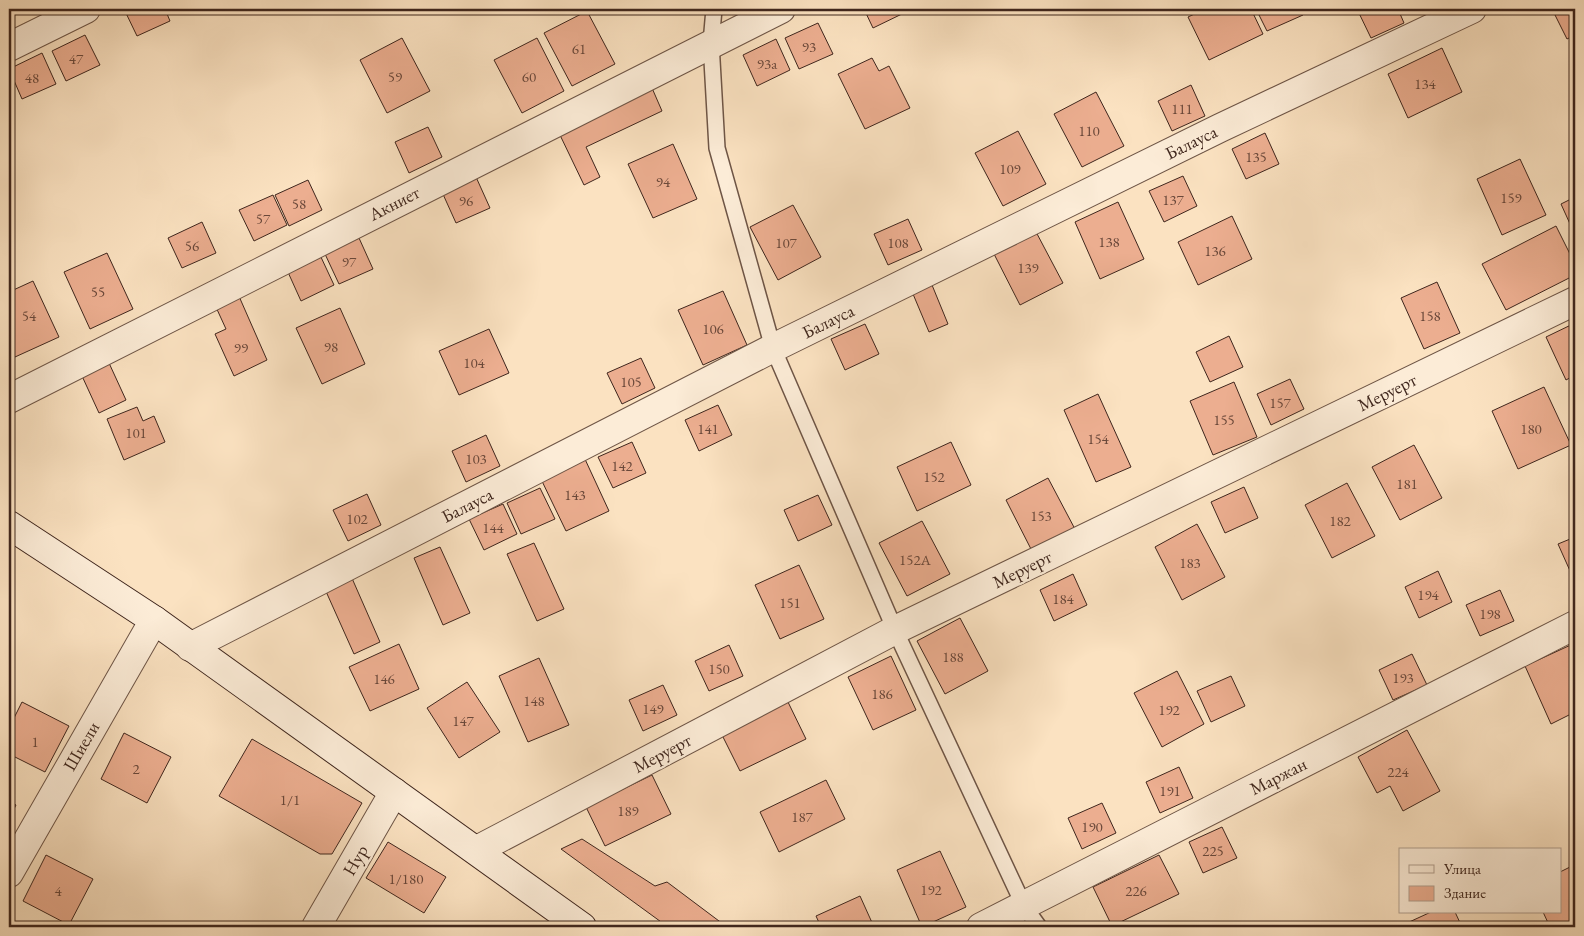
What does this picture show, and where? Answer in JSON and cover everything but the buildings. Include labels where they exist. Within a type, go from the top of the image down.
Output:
[{"type":"street","points":[[9,47],[86,9]]},
{"type":"street","name":"Акниет","points":[[9,399],[781,9]]},
{"type":"street","name":"Балауса","points":[[190,648],[773,348],[1220,128],[1472,9]]},
{"type":"street","name":"Меруерт","points":[[477,850],[895,630],[1575,301]]},
{"type":"street","points":[[9,526],[154,620],[190,648],[477,850],[582,927]]},
{"type":"street","name":"Шиели","points":[[9,873],[154,620]]},
{"type":"street","name":"Маржан","points":[[981,927],[1032,916],[1575,625]]},
{"type":"street","name":"Нур","points":[[316,927],[394,792]]},
{"type":"lane","points":[[714,9],[711,43],[718,148],[773,348],[895,630],[1032,916]]}]
